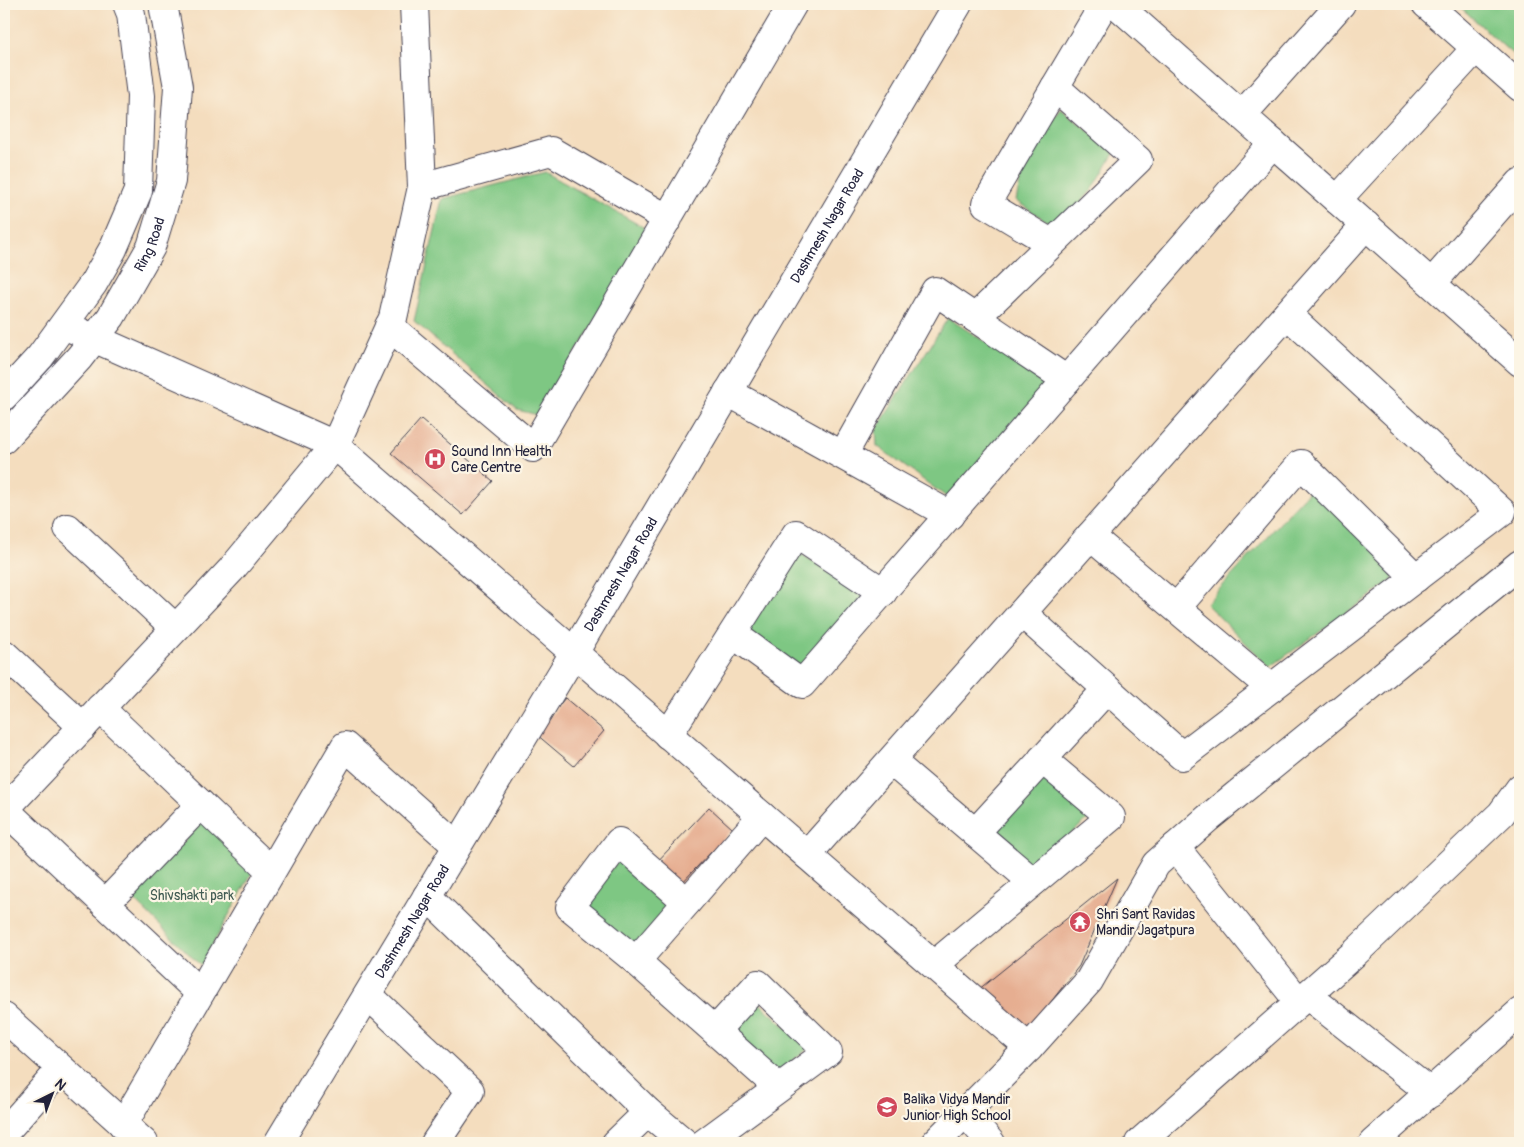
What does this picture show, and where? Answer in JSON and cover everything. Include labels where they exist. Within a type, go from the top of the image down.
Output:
[{"type":"street","points":[[4,396],[40,357],[93,284],[113,249],[138,191],[141,96],[131,14],[127,4]]},
{"type":"street","name":"Ring Road","points":[[4,439],[111,317],[151,247],[171,181],[178,87],[162,4]]},
{"type":"street","points":[[200,993],[4,810],[231,570],[335,445],[393,318],[422,187],[414,4]]},
{"type":"street","points":[[389,326],[533,448],[793,4]]},
{"type":"street","name":"Dashmesh Nagar Road","points":[[278,1143],[574,653],[958,4]]},
{"type":"street","points":[[1051,243],[986,204],[1104,4]]},
{"type":"street","points":[[1116,4],[1142,13],[1242,115],[1520,362]]},
{"type":"street","points":[[1242,115],[1341,4]]},
{"type":"street","points":[[1426,4],[1520,87]]},
{"type":"street","points":[[1337,200],[1476,48]]},
{"type":"street","points":[[975,318],[1138,160],[1055,87]]},
{"type":"street","points":[[733,634],[802,684],[1273,143]]},
{"type":"street","points":[[422,187],[550,151],[668,219]]},
{"type":"street","points":[[1432,283],[1520,183]]},
{"type":"street","points":[[807,855],[1366,225]]},
{"type":"street","points":[[843,455],[935,291],[1067,380]]},
{"type":"street","points":[[1022,613],[1182,756],[1502,512],[1287,314]]},
{"type":"street","points":[[64,325],[335,445],[1029,1048]]},
{"type":"street","points":[[728,392],[950,515]]},
{"type":"street","points":[[1177,607],[1301,464],[1416,578]]},
{"type":"street","points":[[68,528],[175,628]]},
{"type":"street","points":[[668,735],[796,534],[883,592]]},
{"type":"street","points":[[1090,536],[1177,607],[1271,688]]},
{"type":"street","points":[[935,1143],[1029,1048],[1089,981],[1156,864],[1520,564]]},
{"type":"street","points":[[4,654],[91,718],[201,804],[272,871]]},
{"type":"street","points":[[975,833],[1107,689]]},
{"type":"street","points":[[123,1124],[345,746],[457,846]]},
{"type":"street","points":[[934,965],[1111,817],[1042,759]]},
{"type":"street","points":[[891,760],[1033,882]]},
{"type":"street","points":[[1139,1143],[1303,999],[1501,814],[1520,788]]},
{"type":"street","points":[[105,904],[201,804]]},
{"type":"street","points":[[636,961],[762,816]]},
{"type":"street","points":[[687,902],[619,842],[570,908],[636,961],[778,1087]]},
{"type":"street","points":[[1175,847],[1303,999],[1432,1093]]},
{"type":"street","points":[[427,896],[648,1112],[685,1143]]},
{"type":"street","points":[[704,1143],[828,1052],[758,984],[716,1031]]},
{"type":"street","points":[[368,995],[470,1091],[436,1143]]},
{"type":"street","points":[[1373,1143],[1432,1093],[1520,1012]]},
{"type":"street","points":[[4,1017],[144,1143]]},
{"type":"street","points":[[4,1133],[61,1069]]},
{"type":"street","points":[[616,1143],[648,1112]]},
{"type":"street","points":[[966,1113],[991,1143]]},
{"type":"green space","points":[[1457,4],[1520,4],[1520,61]]},
{"type":"green space","points":[[1061,109],[1115,152],[1092,190],[1057,228],[1016,201],[1026,155]]},
{"type":"green space","points":[[545,172],[650,231],[538,415],[517,410],[414,321],[442,199]]},
{"type":"green space","points":[[948,318],[1043,379],[1046,386],[948,498],[877,446],[876,430]]},
{"type":"green space","points":[[1311,489],[1393,556],[1393,580],[1270,667],[1206,604]]},
{"type":"green space","points":[[799,553],[870,595],[798,670],[746,632]]},
{"type":"green space","points":[[1049,776],[1093,814],[1033,869],[989,829],[1035,779]]},
{"type":"green space","name":"Shivshakti park","points":[[203,821],[253,871],[201,966],[131,897]]},
{"type":"green space","points":[[620,857],[675,906],[637,951],[585,904]]},
{"type":"green space","points":[[757,1001],[809,1048],[773,1076],[726,1034]]},
{"type":"building","points":[[421,419],[493,481],[463,515],[391,453]]},
{"type":"building","points":[[565,698],[604,731],[574,766],[536,734]]},
{"type":"building","points":[[709,807],[733,829],[677,888],[653,866]]},
{"type":"building","name":"Shri Sant Ravidas Mandir Jagatpura","points":[[1117,878],[1079,966],[1025,1035],[978,990]]},
{"type":"place","name":"Sound Inn Health Care Centre","points":[[435,459]]},
{"type":"place","name":"Shri Sant Ravidas Mandir Jagatpura","points":[[1080,922]]},
{"type":"place","name":"Balika Vidya Mandir Junior High School","points":[[887,1107]]}]
